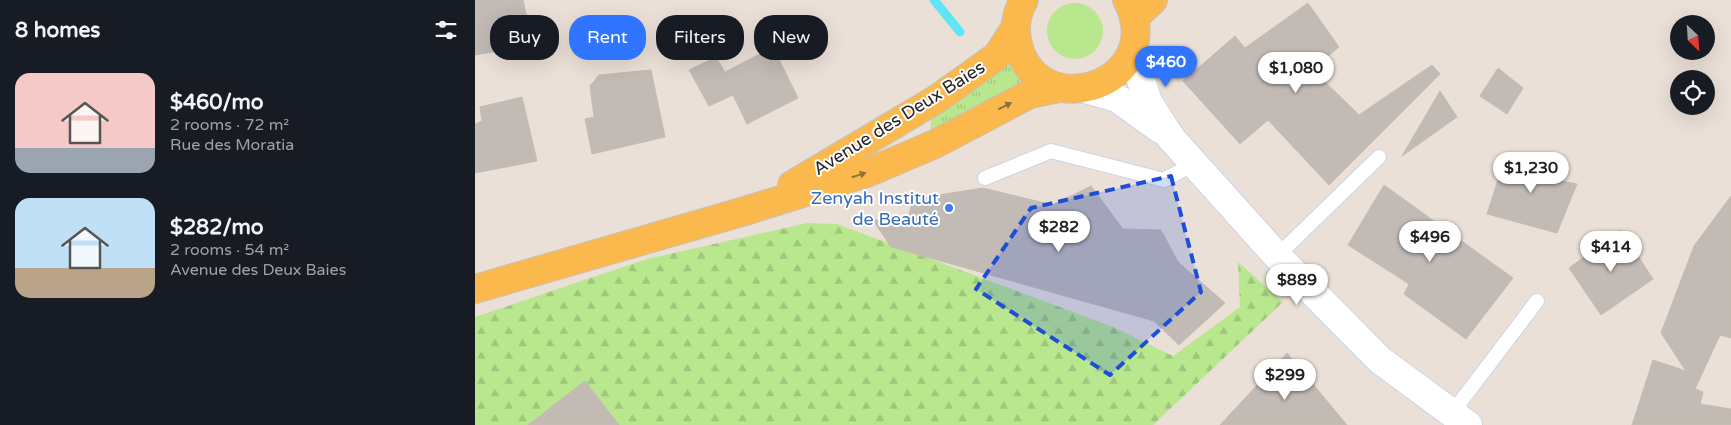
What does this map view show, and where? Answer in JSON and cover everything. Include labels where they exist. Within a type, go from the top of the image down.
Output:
[{"type":"main road","points":[[1132,52],[1138,6]]},
{"type":"main road","points":[[1016,11],[1021,56],[1031,70],[1044,81],[1073,89]]},
{"type":"main road","name":"Avenue des Deux Baies","points":[[745,212],[937,99],[997,56],[1016,11]]},
{"type":"main road","name":"Avenue des Deux Baies","points":[[475,289],[745,212],[867,173],[935,144],[1030,94],[1073,89],[1105,82],[1121,69],[1132,52]]},
{"type":"street","points":[[1132,52],[1148,102],[1171,138]]},
{"type":"street","points":[[1073,89],[1117,98],[1171,138],[1277,256],[1380,360],[1460,419]]},
{"type":"lane","points":[[985,178],[1051,151],[1163,180],[1195,163]]},
{"type":"lane","points":[[1277,256],[1379,158]]},
{"type":"lane","points":[[1460,419],[1537,301]]},
{"type":"highlighted area","points":[[1171,176],[1201,292],[1110,375],[976,289],[1031,208]]},
{"type":"green space","points":[[1070,3],[1080,3],[1095,11],[1101,20],[1103,31],[1101,42],[1095,51],[1080,59],[1070,59],[1059,54],[1052,47],[1047,36],[1047,26],[1052,15],[1059,8]]},
{"type":"green space","points":[[1013,60],[1024,81],[930,138],[931,117],[969,93]]},
{"type":"green space","points":[[807,223],[837,224],[1113,327],[1173,356],[1240,307],[1238,262],[1283,302],[1153,425],[475,425],[475,317],[647,259]]},
{"type":"building","points":[[475,0],[523,0],[526,15],[490,15],[490,52],[475,55]]},
{"type":"building","points":[[1308,3],[1339,47],[1312,69],[1359,115],[1432,65],[1440,74],[1329,185],[1268,120],[1240,144],[1183,81],[1235,36],[1245,48]]},
{"type":"building","points":[[754,57],[754,60],[779,60],[798,98],[747,124],[733,95],[709,106],[689,70],[710,60],[718,60],[725,72]]},
{"type":"building","points":[[1498,68],[1523,88],[1507,114],[1480,96]]},
{"type":"building","points":[[651,70],[665,137],[592,154],[585,119],[594,117],[590,86],[599,75]]},
{"type":"building","points":[[1440,91],[1457,117],[1402,156]]},
{"type":"building","points":[[522,97],[537,161],[475,173],[475,124],[482,121],[480,107]]},
{"type":"building","points":[[1507,152],[1559,169],[1556,180],[1577,184],[1557,233],[1487,214]]},
{"type":"building","points":[[1384,185],[1513,278],[1466,339],[1404,294],[1409,284],[1348,245]]},
{"type":"building","points":[[1091,186],[1123,229],[1161,230],[1178,262],[1225,303],[1179,345],[1154,321],[891,247],[872,219],[906,226],[913,199],[983,188],[1053,205]]},
{"type":"building","points":[[1731,196],[1731,338],[1720,335],[1695,389],[1703,392],[1700,404],[1731,409],[1731,425],[1632,425],[1653,360],[1686,371],[1661,333],[1694,246]]},
{"type":"building","points":[[1621,230],[1653,279],[1601,315],[1569,268]]},
{"type":"building","points":[[1287,353],[1347,425],[1220,425]]},
{"type":"building","points":[[585,381],[619,425],[528,425]]},
{"type":"waterway","points":[[934,0],[960,32]]},
{"type":"place","name":"Zenyah Institut de Beauté","points":[[949,208]]}]
